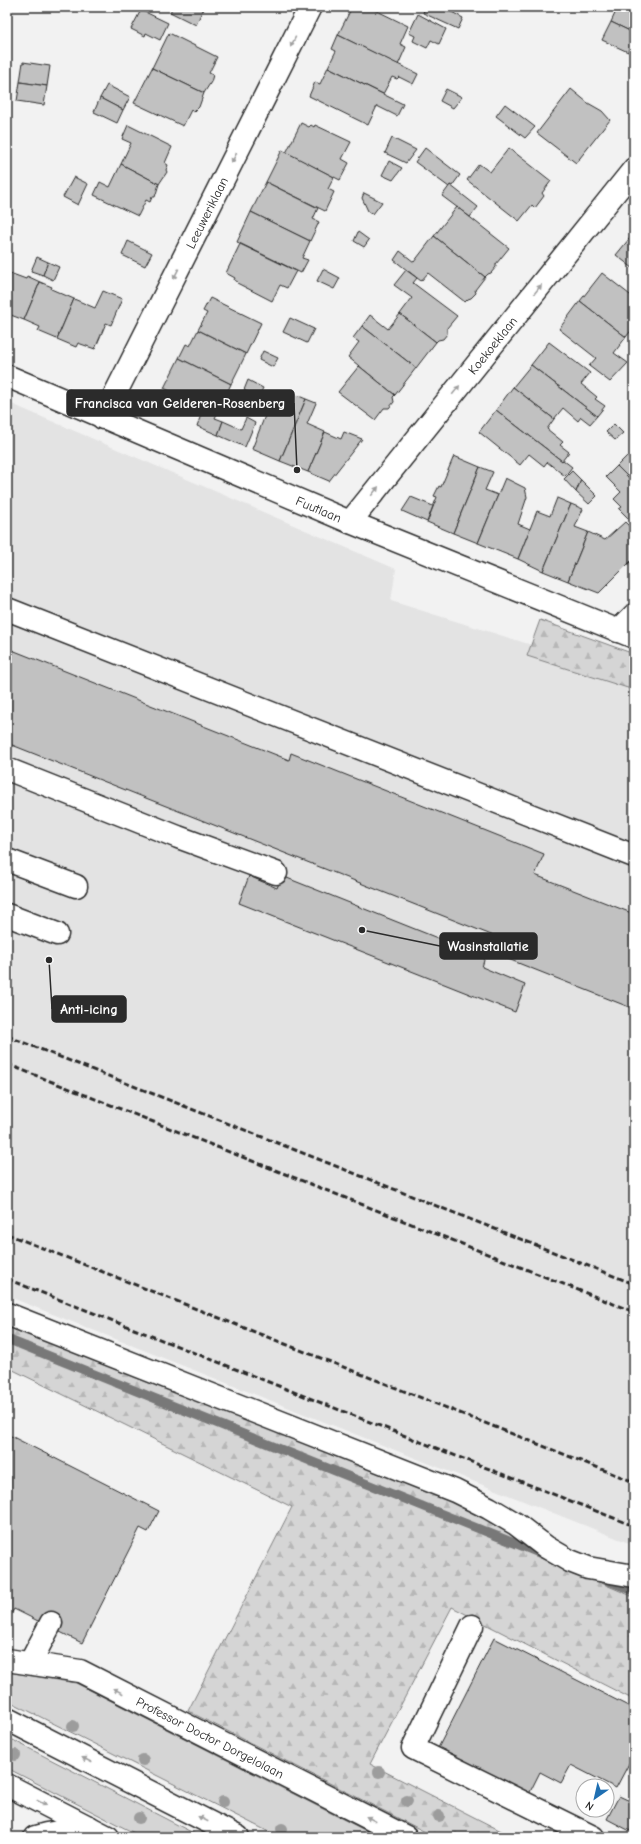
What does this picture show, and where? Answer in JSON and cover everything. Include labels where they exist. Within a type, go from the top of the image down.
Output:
[{"type":"street","name":"Leeuweriklaan","points":[[103,418],[310,7]]},
{"type":"street","name":"Koekoeklaan","points":[[350,522],[634,169]]},
{"type":"street","name":"Fuutlaan","points":[[7,376],[350,522],[626,634]]},
{"type":"street","points":[[7,609],[634,856]]},
{"type":"street","points":[[626,634],[634,615]]},
{"type":"street","points":[[7,769],[178,838],[276,874]]},
{"type":"street","points":[[7,860],[76,886]]},
{"type":"street","points":[[7,915],[57,934]]},
{"type":"street","points":[[7,1314],[455,1491],[489,1508],[516,1524],[546,1547],[588,1568],[634,1576]]},
{"type":"street","points":[[30,1663],[51,1623]]},
{"type":"street","points":[[472,1626],[412,1748],[569,1832],[593,1837]]},
{"type":"street","name":"Professor Doctor Dorgelolaan","points":[[7,1660],[80,1671],[406,1837]]},
{"type":"street","points":[[7,1719],[238,1837]]},
{"type":"street","points":[[7,1785],[99,1832]]},
{"type":"street","points":[[35,1837],[46,1834],[99,1832]]},
{"type":"shaded area","points":[[7,402],[396,569],[391,601],[634,677],[634,1545],[7,1296]]},
{"type":"green space","points":[[540,620],[634,654],[634,690],[527,656]]},
{"type":"green space","points":[[7,1324],[486,1515],[538,1556],[634,1597],[634,1700],[452,1607],[370,1764],[513,1837],[435,1837],[188,1711],[292,1507],[7,1367]]},
{"type":"green space","points":[[7,1672],[76,1683],[378,1837],[279,1837],[7,1700]]},
{"type":"green space","points":[[7,1737],[201,1837],[142,1837],[7,1768]]},
{"type":"building","points":[[173,7],[204,7],[196,25],[170,12]]},
{"type":"building","points":[[352,7],[358,7],[364,10],[365,7],[369,7],[408,26],[400,44],[406,47],[398,65],[338,35]]},
{"type":"building","points":[[425,7],[445,7],[444,8],[463,18],[458,29],[423,13]]},
{"type":"building","points":[[618,7],[626,7],[634,10],[634,33],[611,22]]},
{"type":"building","points":[[141,10],[168,23],[160,40],[146,33],[145,36],[131,29]]},
{"type":"building","points":[[418,14],[446,29],[439,44],[431,40],[427,48],[413,41],[415,36],[409,33]]},
{"type":"building","points":[[611,22],[634,33],[634,39],[628,52],[602,40]]},
{"type":"building","points":[[169,33],[217,57],[209,73],[213,75],[211,82],[204,93],[152,68]]},
{"type":"building","points":[[338,35],[418,74],[413,84],[399,77],[397,79],[392,77],[383,94],[328,67],[336,51],[332,49]]},
{"type":"building","points":[[23,62],[50,66],[47,86],[20,82]]},
{"type":"building","points":[[328,67],[403,104],[397,116],[377,106],[368,125],[309,96],[315,82],[320,84]]},
{"type":"building","points":[[152,68],[204,93],[199,107],[194,112],[191,110],[183,126],[134,103]]},
{"type":"building","points":[[20,82],[47,86],[44,105],[17,101]]},
{"type":"building","points":[[107,85],[130,97],[123,110],[100,98]]},
{"type":"building","points":[[446,89],[462,97],[453,108],[440,101]]},
{"type":"building","points":[[571,89],[588,103],[602,111],[610,120],[576,163],[537,133]]},
{"type":"building","points":[[100,98],[123,110],[117,123],[94,112]]},
{"type":"building","points":[[505,104],[535,127],[525,138],[496,116]]},
{"type":"building","points":[[301,123],[309,127],[311,125],[314,127],[315,125],[351,142],[342,159],[349,163],[340,180],[286,153]]},
{"type":"building","points":[[128,125],[172,147],[165,163],[168,165],[166,170],[167,172],[159,184],[121,164],[131,143],[122,139]]},
{"type":"building","points":[[392,138],[416,150],[406,163],[385,153]]},
{"type":"building","points":[[425,148],[460,175],[452,186],[450,185],[449,187],[415,162]]},
{"type":"building","points":[[509,148],[551,181],[542,193],[544,196],[535,208],[532,205],[519,221],[467,180],[479,164],[490,172]]},
{"type":"building","points":[[282,150],[334,177],[328,189],[334,192],[325,211],[266,182]]},
{"type":"building","points":[[389,161],[402,168],[393,180],[382,175]]},
{"type":"building","points":[[121,164],[159,184],[155,197],[152,197],[150,202],[146,200],[138,216],[94,195],[100,182],[110,187]]},
{"type":"building","points":[[74,177],[88,184],[78,205],[63,197]]},
{"type":"building","points":[[266,182],[318,208],[313,219],[319,222],[310,241],[251,212]]},
{"type":"building","points":[[450,185],[478,207],[470,217],[442,196]]},
{"type":"building","points":[[364,193],[382,202],[373,214],[368,211],[362,198]]},
{"type":"building","points":[[457,207],[509,248],[496,264],[496,267],[485,277],[434,236]]},
{"type":"building","points":[[251,212],[310,241],[302,258],[308,260],[301,273],[237,242]]},
{"type":"building","points":[[358,232],[369,240],[364,247],[354,241]]},
{"type":"building","points":[[634,233],[634,269],[616,255]]},
{"type":"building","points":[[434,236],[485,277],[475,290],[476,293],[465,302],[428,273],[421,281],[394,260],[400,251],[414,262]]},
{"type":"building","points":[[128,241],[152,253],[145,266],[122,255]]},
{"type":"building","points":[[240,244],[296,271],[287,288],[280,285],[272,301],[237,283],[238,282],[234,280],[235,278],[226,273]]},
{"type":"building","points":[[37,257],[48,262],[43,275],[31,271]]},
{"type":"building","points":[[48,262],[59,267],[53,280],[43,275]]},
{"type":"building","points":[[323,269],[340,278],[334,289],[317,281]]},
{"type":"building","points":[[406,270],[417,278],[413,283],[457,316],[447,328],[447,334],[443,339],[436,342],[400,314],[412,298],[394,285]]},
{"type":"building","points":[[7,272],[26,279],[27,276],[40,282],[24,320],[8,314],[7,316]]},
{"type":"building","points":[[602,273],[634,298],[634,327],[626,337],[580,301]]},
{"type":"building","points":[[40,282],[52,287],[51,289],[74,299],[57,339],[38,331],[40,327],[24,320]]},
{"type":"building","points":[[103,291],[122,299],[111,325],[106,323],[95,349],[78,343],[76,347],[57,339],[74,299],[95,308]]},
{"type":"building","points":[[210,298],[261,323],[246,354],[198,330],[207,313],[203,311]]},
{"type":"building","points":[[580,301],[626,337],[614,353],[628,363],[610,382],[589,366],[596,358],[559,329]]},
{"type":"building","points":[[400,314],[436,342],[416,368],[362,326],[370,315],[388,329]]},
{"type":"building","points":[[290,318],[314,329],[307,343],[283,332]]},
{"type":"building","points":[[362,326],[416,368],[395,395],[348,357],[359,342],[353,338]]},
{"type":"building","points":[[198,330],[246,354],[231,384],[179,358],[186,344],[190,346]]},
{"type":"building","points":[[549,342],[590,373],[581,384],[597,397],[595,399],[605,406],[597,416],[531,365]]},
{"type":"building","points":[[263,351],[278,358],[273,367],[259,360]]},
{"type":"building","points":[[179,358],[231,384],[215,418],[223,421],[218,435],[197,426],[202,412],[176,399],[173,397],[174,393],[164,388]]},
{"type":"building","points":[[531,365],[597,416],[590,424],[581,417],[578,421],[563,408],[554,419],[513,387]]},
{"type":"building","points":[[359,366],[395,395],[393,397],[394,402],[389,408],[384,408],[375,420],[338,392]]},
{"type":"building","points":[[248,380],[263,388],[258,398],[244,390]]},
{"type":"building","points":[[513,387],[554,419],[547,429],[563,442],[560,445],[569,452],[562,461],[496,410]]},
{"type":"building","points":[[294,394],[306,399],[280,461],[252,449],[268,408],[285,415]]},
{"type":"building","points":[[306,399],[316,403],[307,424],[325,432],[308,472],[280,461]]},
{"type":"building","points":[[496,410],[572,467],[565,476],[547,462],[544,466],[529,454],[520,465],[479,432]]},
{"type":"building","points":[[246,418],[255,423],[245,447],[218,435],[223,421],[241,429]]},
{"type":"building","points":[[614,424],[623,433],[615,440],[606,432]]},
{"type":"building","points":[[325,432],[341,439],[344,432],[362,439],[329,481],[308,472]]},
{"type":"building","points":[[454,456],[480,467],[453,533],[427,522],[437,497],[434,496],[439,486],[441,487]]},
{"type":"building","points":[[627,456],[634,463],[634,483],[617,466]]},
{"type":"building","points":[[617,466],[634,483],[634,524],[619,509],[622,507],[614,499],[621,492],[606,477]]},
{"type":"building","points":[[480,467],[493,472],[485,490],[498,495],[478,543],[453,533]]},
{"type":"building","points":[[572,471],[581,480],[576,492],[564,479]]},
{"type":"building","points":[[505,478],[525,488],[527,497],[518,524],[530,529],[518,559],[478,543]]},
{"type":"building","points":[[581,480],[597,496],[589,504],[576,492]]},
{"type":"building","points":[[411,497],[433,506],[427,522],[402,511]]},
{"type":"building","points":[[557,498],[571,504],[543,571],[518,559],[537,511],[550,516]]},
{"type":"building","points":[[571,504],[583,509],[575,527],[588,532],[568,581],[543,571]]},
{"type":"building","points":[[625,522],[634,531],[634,558],[599,593],[568,581],[588,532],[605,540]]},
{"type":"building","points":[[7,648],[289,760],[291,753],[544,854],[535,875],[634,914],[634,1009],[503,957],[509,942],[7,743]]},
{"type":"building","points":[[249,876],[277,888],[282,876],[485,957],[482,967],[525,985],[515,1012],[239,903]]},
{"type":"building","points":[[7,1434],[159,1511],[148,1532],[140,1528],[82,1643],[14,1609],[10,1616],[7,1615]]},
{"type":"building","points":[[494,1638],[634,1709],[634,1754],[616,1788],[615,1778],[596,1778],[571,1765],[561,1783],[540,1772],[527,1798],[436,1752]]},
{"type":"building","points":[[619,1796],[634,1803],[634,1823],[630,1831],[607,1819],[615,1818],[615,1804]]},
{"type":"waterway","points":[[7,1339],[544,1555]]},
{"type":"waterway","points":[[606,1580],[634,1591]]},
{"type":"railway","points":[[7,1036],[634,1284]]},
{"type":"railway","points":[[7,1064],[634,1312]]},
{"type":"railway","points":[[7,1234],[634,1482]]},
{"type":"railway","points":[[7,1279],[634,1526]]},
{"type":"place","name":"Francisca van Gelderen-Rosenberg","points":[[297,470]]},
{"type":"place","name":"Wasinstallatie","points":[[362,930]]},
{"type":"place","name":"Anti-icing","points":[[49,960]]}]
